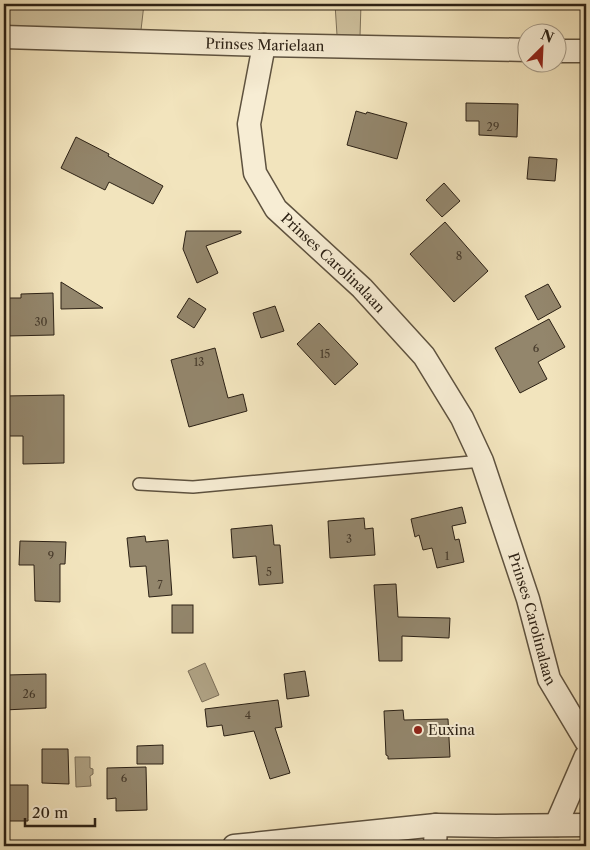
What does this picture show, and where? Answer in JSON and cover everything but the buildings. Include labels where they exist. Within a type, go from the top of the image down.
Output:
[{"type":"street","name":"Prinses Marielaan","points":[[4,37],[264,45],[518,50]]},
{"type":"street","name":"Prinses Carolinalaan","points":[[264,45],[249,124],[255,173],[276,209],[362,288],[424,356],[462,418],[482,461],[528,599],[549,679],[586,741]]},
{"type":"street","points":[[568,51],[586,51]]},
{"type":"street","points":[[556,825],[586,756]]},
{"type":"street","points":[[234,846],[436,836],[496,826],[586,825]]},
{"type":"lane","points":[[139,484],[193,487],[482,461]]},
{"type":"shaded area","points":[[4,4],[144,4],[141,30],[4,26]]},
{"type":"shaded area","points":[[335,4],[361,4],[360,36],[337,35]]},
{"type":"shaded area","points":[[205,663],[219,695],[202,702],[188,671]]},
{"type":"shaded area","points":[[75,757],[90,757],[90,768],[93,769],[93,774],[90,776],[91,786],[76,787]]},
{"type":"place","name":"Euxina","points":[[418,730]]}]
